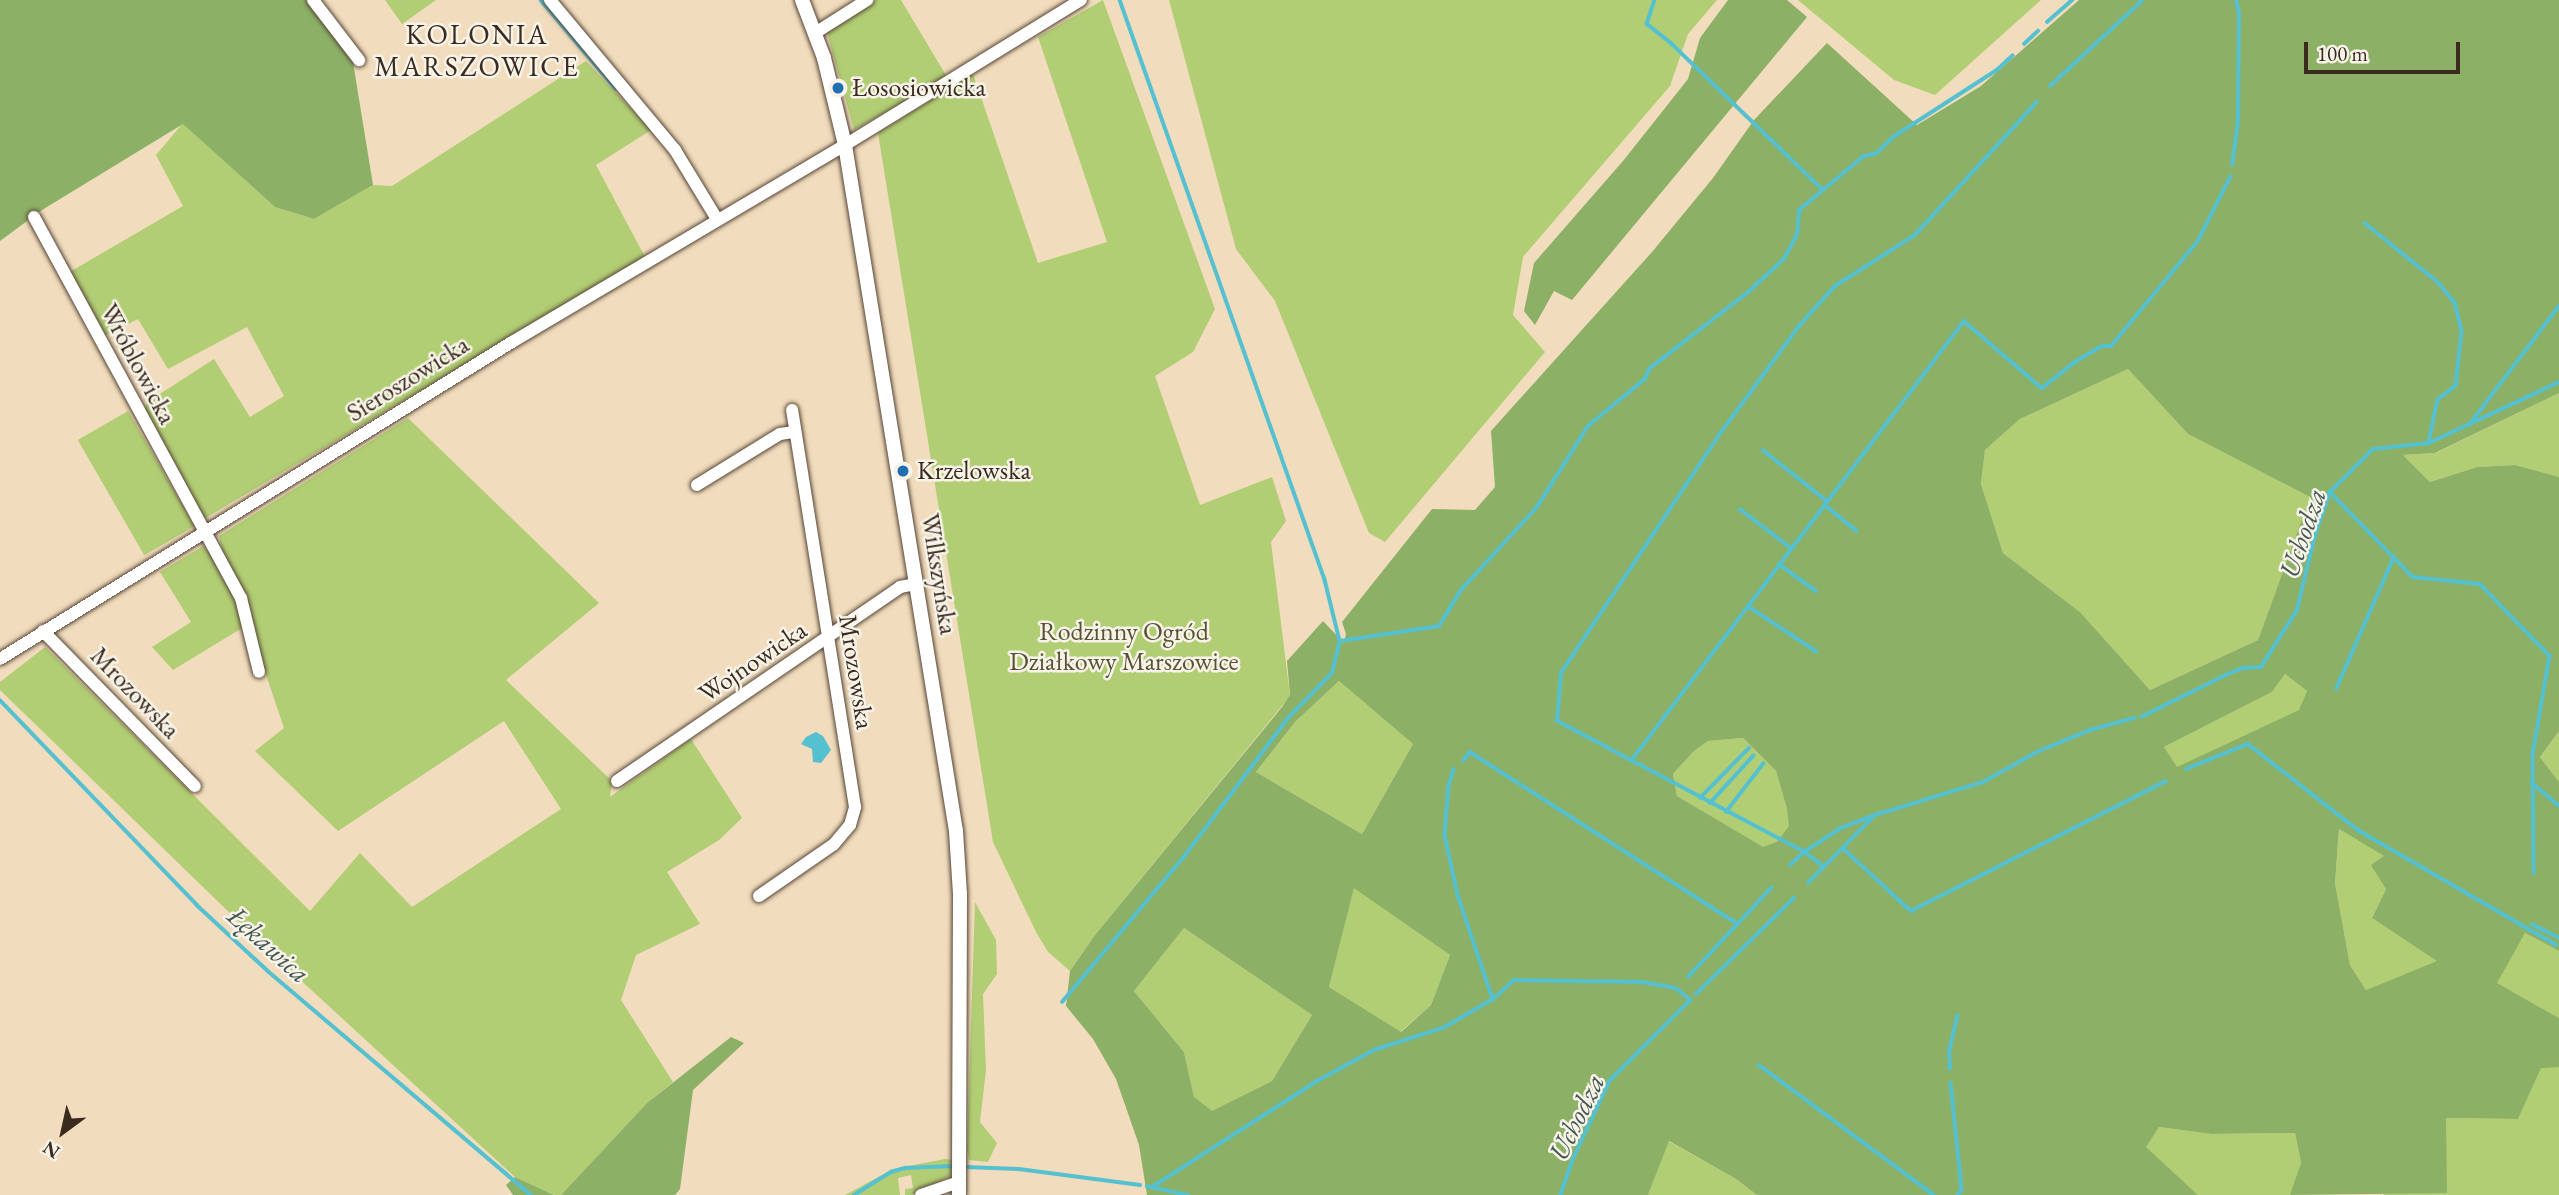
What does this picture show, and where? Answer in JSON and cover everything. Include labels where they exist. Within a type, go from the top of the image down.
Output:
[{"type":"street","points":[[313,0],[359,60]]},
{"type":"street","points":[[550,0],[675,150],[717,219]]},
{"type":"street","name":"Wilkszyńska","points":[[802,0],[832,87],[845,145],[956,831],[960,894],[959,1189]]},
{"type":"street","points":[[815,33],[867,0]]},
{"type":"street","points":[[845,145],[1081,0]]},
{"type":"street","name":"Sieroszowicka","points":[[0,659],[717,219],[845,145]]},
{"type":"street","name":"Wróblowicka","points":[[34,217],[240,598],[259,672]]},
{"type":"street","name":"Mrozowska","points":[[759,896],[834,844],[853,816],[855,807],[792,410]]},
{"type":"street","points":[[697,485],[780,434],[795,432]]},
{"type":"street","name":"Wojnowicka","points":[[617,781],[900,587],[915,584]]},
{"type":"street","name":"Mrozowska","points":[[43,631],[195,786]]},
{"type":"street","points":[[921,1195],[959,1189]]},
{"type":"green space","points":[[0,0],[310,0],[352,56],[373,185],[314,219],[275,207],[183,124],[42,210],[0,241]]},
{"type":"green space","points":[[385,0],[436,0],[402,24]]},
{"type":"green space","points":[[876,0],[901,0],[947,77],[854,130],[827,32]]},
{"type":"green space","name":"Rodzinny Ogród Działkowy Marszowice","points":[[1103,0],[1215,309],[1193,352],[1155,376],[1200,505],[1272,477],[1286,521],[1271,542],[1290,696],[1095,935],[1070,971],[1048,952],[1036,932],[993,842],[878,133],[973,74],[1038,263],[1107,242],[1038,37]]},
{"type":"green space","points":[[1169,0],[1717,0],[1688,34],[1670,86],[1523,257],[1513,315],[1545,352],[1385,542],[1369,533],[1275,301],[1236,249]]},
{"type":"green space","points":[[1728,0],[1787,0],[1807,17],[1572,300],[1554,291],[1535,325],[1524,311],[1534,263],[1623,161],[1688,79],[1700,38]]},
{"type":"green space","points":[[1798,0],[2041,0],[1935,95],[1894,80]]},
{"type":"green space","points":[[2079,0],[2559,0],[2559,393],[2435,453],[2403,455],[2430,482],[2477,467],[2515,465],[2559,477],[2559,731],[2540,757],[2559,782],[2559,951],[2525,933],[2497,983],[2559,1018],[2559,1067],[2541,1068],[2518,1119],[2446,1118],[2447,1193],[2290,1195],[2301,1163],[2295,1133],[2211,1134],[2159,1127],[2146,1147],[2198,1195],[1757,1195],[1736,1179],[1669,1141],[1648,1195],[1147,1195],[1139,1145],[1116,1079],[1093,1039],[1066,1006],[1070,971],[1095,935],[1282,707],[1290,695],[1287,661],[1323,621],[1344,643],[1346,634],[1342,622],[1432,509],[1475,510],[1495,487],[1491,431],[1652,252],[1713,178],[1754,120],[1827,43],[1917,125],[1981,86]],"holes":[[[2128,369],[2188,434],[2310,497],[2258,640],[2150,690],[2080,612],[2003,553],[1981,484],[1985,450],[2020,419]],[[2285,674],[2307,691],[2299,710],[2177,767],[2164,747],[2272,692]],[[1339,681],[1413,744],[1362,834],[1256,772],[1295,722]],[[1743,738],[1776,771],[1789,826],[1777,842],[1763,847],[1677,796],[1673,774],[1693,752],[1708,741]],[[2339,829],[2384,856],[2371,865],[2386,889],[2372,918],[2437,961],[2366,990],[2350,965],[2335,883]],[[1354,888],[1450,955],[1431,1005],[1401,1032],[1329,987]],[[1184,928],[1312,1015],[1272,1081],[1212,1111],[1194,1097],[1184,1052],[1134,991]]]},
{"type":"green space","points":[[586,61],[651,130],[596,165],[645,257],[204,519],[144,412],[146,403],[214,359],[250,417],[284,396],[247,327],[168,369],[138,319],[103,337],[68,273],[183,206],[156,155],[183,123],[275,207],[314,219],[373,185],[392,186]]},
{"type":"green space","points":[[2128,369],[2188,434],[2310,497],[2258,640],[2150,690],[2080,612],[2003,553],[1981,484],[1985,450],[2020,419]]},
{"type":"green space","points":[[2559,393],[2559,477],[2515,465],[2477,467],[2430,482],[2403,455],[2436,453]]},
{"type":"green space","points":[[128,411],[195,526],[144,555],[78,440]]},
{"type":"green space","points":[[408,418],[599,603],[506,680],[612,781],[610,797],[691,739],[742,818],[719,840],[667,872],[700,924],[636,955],[621,1000],[673,1082],[647,1103],[561,1195],[554,1195],[515,1177],[271,953],[0,690],[0,682],[45,647],[310,911],[360,853],[412,907],[561,809],[504,721],[338,831],[255,751],[284,728],[264,669],[251,612],[242,586],[224,557],[219,536]]},
{"type":"green space","points":[[203,546],[211,554],[236,598],[242,628],[173,670],[152,647],[191,622],[160,572]]},
{"type":"green space","points":[[2285,674],[2307,691],[2300,710],[2177,768],[2164,747],[2272,692]]},
{"type":"green space","points":[[1339,681],[1413,744],[1362,834],[1256,772],[1295,722]]},
{"type":"green space","points":[[2559,731],[2559,782],[2540,757]]},
{"type":"green space","points":[[1743,738],[1776,771],[1787,809],[1790,826],[1777,843],[1763,848],[1677,796],[1673,774],[1693,752],[1708,741]]},
{"type":"green space","points":[[2339,829],[2385,856],[2386,889],[2372,918],[2438,961],[2366,990],[2350,965],[2335,883]]},
{"type":"green space","points":[[1354,887],[1450,955],[1431,1005],[1400,1032],[1329,987]]},
{"type":"green space","points":[[975,902],[996,940],[997,974],[983,994],[986,1070],[980,1122],[997,1143],[988,1162],[969,1160],[967,1150]]},
{"type":"green space","points":[[1184,928],[1312,1015],[1272,1081],[1211,1112],[1194,1097],[1184,1052],[1134,991]]},
{"type":"green space","points":[[2525,933],[2559,951],[2559,1018],[2496,983]]},
{"type":"green space","points":[[731,1037],[744,1043],[693,1090],[680,1189],[675,1195],[561,1195],[647,1103]]},
{"type":"green space","points":[[2541,1067],[2559,1067],[2559,1195],[2383,1195],[2446,1118],[2518,1119]]},
{"type":"green space","points":[[2159,1127],[2211,1134],[2295,1133],[2301,1163],[2293,1192],[2290,1195],[2198,1195],[2145,1147]]},
{"type":"green space","points":[[1668,1141],[1736,1179],[1757,1195],[1648,1195]]},
{"type":"green space","points":[[945,1159],[954,1160],[951,1176],[911,1195],[905,1195],[905,1189],[913,1188],[911,1175],[898,1178],[900,1195],[845,1195],[893,1169]]},
{"type":"green space","points":[[515,1177],[554,1195],[513,1195],[506,1185]]},
{"type":"water","points":[[816,732],[823,736],[831,750],[821,763],[813,762],[812,749],[801,744],[806,737]]},
{"type":"waterway","points":[[541,0],[616,89]]},
{"type":"waterway","points":[[1120,0],[1325,580],[1340,641]]},
{"type":"waterway","points":[[1655,0],[1647,24],[1671,43],[1823,190]]},
{"type":"waterway","points":[[2047,22],[2072,0]]},
{"type":"waterway","points":[[2050,86],[2143,0]]},
{"type":"waterway","points":[[2232,165],[2238,122],[2239,13],[2236,0]]},
{"type":"waterway","points":[[2024,44],[2038,31]]},
{"type":"waterway","points":[[1062,1002],[1186,854],[1288,718],[1332,673],[1340,641],[1439,626],[1461,590],[1537,507],[1588,426],[1645,379],[1649,369],[1747,293],[1784,259],[1797,235],[1799,210],[1864,156],[1877,153],[1893,137],[1997,70],[2012,56]]},
{"type":"waterway","points":[[1824,867],[1804,852],[1557,721],[1561,673],[1719,435],[1799,326],[1835,286],[1915,235],[2037,102]]},
{"type":"waterway","points":[[1631,761],[1964,321],[2042,388],[2075,362],[2102,346],[2111,346],[2198,241],[2230,177]]},
{"type":"waterway","points":[[2365,223],[2439,283],[2455,303],[2462,331],[2456,386],[2438,400],[2429,442]]},
{"type":"waterway","name":"Uchodza","points":[[2469,425],[2559,306]]},
{"type":"waterway","name":"Uchodza","points":[[2141,717],[2228,674],[2243,668],[2261,667],[2297,610],[2315,535],[2330,492],[2373,449],[2429,443],[2559,382]]},
{"type":"waterway","points":[[1763,450],[1827,501]]},
{"type":"waterway","points":[[2330,492],[2413,577],[2480,584],[2550,656],[2533,754],[2534,873]]},
{"type":"waterway","points":[[1825,505],[1857,531]]},
{"type":"waterway","points":[[1740,509],[1791,548]]},
{"type":"waterway","points":[[2336,689],[2394,557]]},
{"type":"waterway","points":[[1779,564],[1816,591]]},
{"type":"waterway","points":[[1748,606],[1816,651]]},
{"type":"waterway","name":"Łękawica","points":[[0,700],[197,905],[268,971],[531,1195]]},
{"type":"waterway","name":"Uchodza","points":[[1808,883],[1875,815],[1983,782],[2039,751],[2090,730],[2134,718]]},
{"type":"waterway","points":[[2186,769],[2248,744],[2358,830],[2556,945]]},
{"type":"waterway","points":[[1700,798],[1749,748]]},
{"type":"waterway","points":[[1463,761],[1470,752],[1736,923]]},
{"type":"waterway","points":[[1710,803],[1753,756]]},
{"type":"waterway","points":[[1726,812],[1763,764]]},
{"type":"waterway","points":[[1454,769],[1449,786],[1445,835],[1458,895],[1493,999]]},
{"type":"waterway","points":[[1843,848],[1911,911],[2166,781]]},
{"type":"waterway","points":[[2532,783],[2559,806]]},
{"type":"waterway","points":[[1790,865],[1804,852],[1841,828],[1873,816]]},
{"type":"waterway","points":[[1688,977],[1771,888]]},
{"type":"waterway","name":"Uchodza","points":[[1696,994],[1794,898]]},
{"type":"waterway","points":[[2532,924],[2559,938]]},
{"type":"waterway","points":[[1152,1187],[1317,1081],[1374,1050],[1445,1027],[1493,999],[1514,980],[1642,982],[1676,988],[1691,1000],[1610,1081],[1573,1160],[1561,1195]]},
{"type":"waterway","points":[[1950,1069],[1949,1052],[1957,1016]]},
{"type":"waterway","points":[[1759,1065],[1934,1195]]},
{"type":"waterway","points":[[1951,1083],[1962,1190],[1958,1195]]},
{"type":"waterway","points":[[854,1195],[891,1172],[905,1168],[953,1166]]},
{"type":"waterway","points":[[966,1167],[1019,1169],[1140,1185]]},
{"type":"waterway","points":[[1147,1186],[1188,1195]]},
{"type":"place","name":"Łososiowicka","points":[[838,88]]},
{"type":"place","name":"Krzelowska","points":[[903,471]]},
{"type":"district","name":"KOLONIA MARSZOWICE","points":[[477,50]]}]
